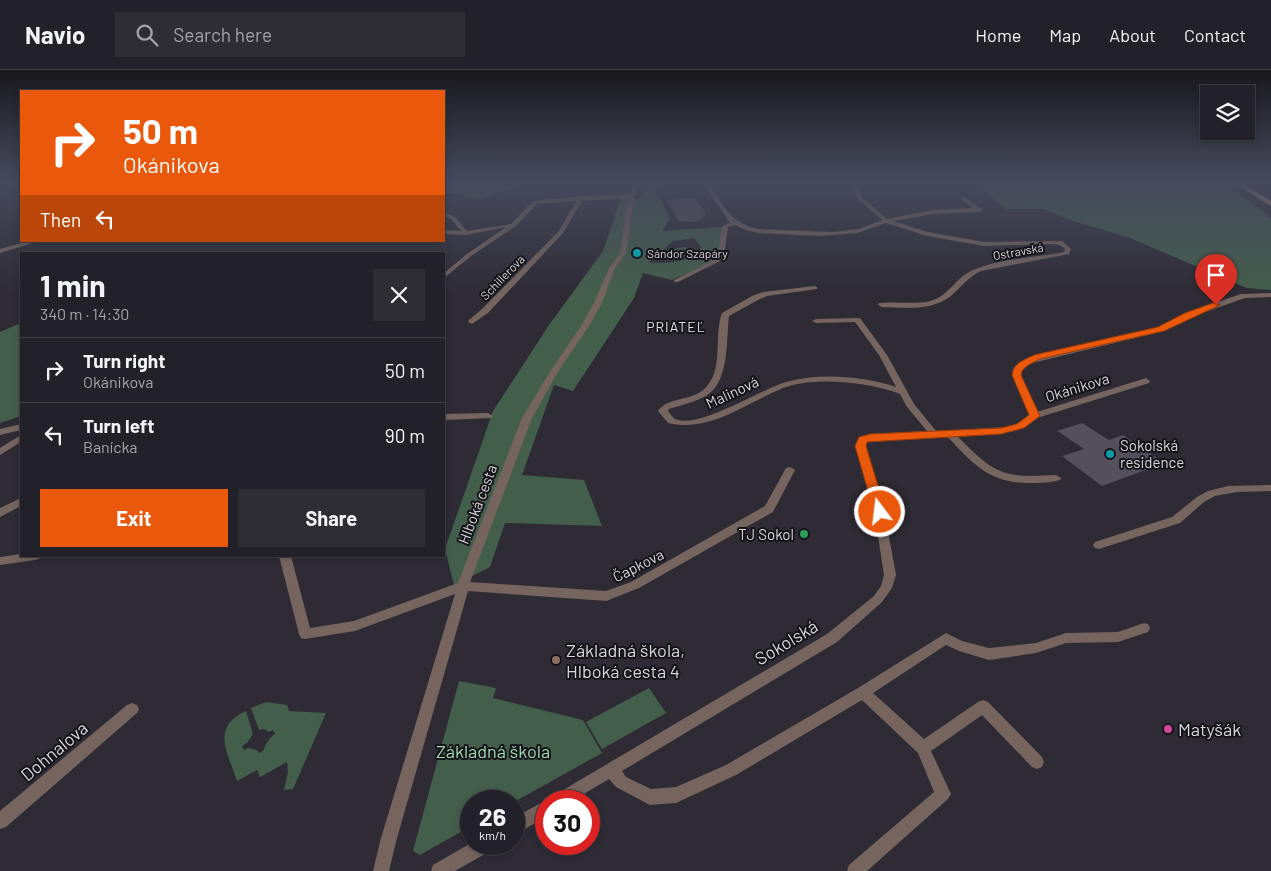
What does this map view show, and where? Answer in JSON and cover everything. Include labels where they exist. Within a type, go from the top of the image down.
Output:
[{"type":"street","points":[[452,218],[466,233]]},
{"type":"street","points":[[445,275],[469,255],[515,224],[520,218]]},
{"type":"street","name":"Schillerova","points":[[472,322],[485,311],[561,232],[569,218]]},
{"type":"street","name":"Hlboká cesta","points":[[381,871],[388,838],[463,586],[527,418],[598,303],[612,268],[623,253],[628,218]]},
{"type":"street","points":[[730,218],[735,223],[753,230],[831,234],[856,232],[886,221],[902,218]]},
{"type":"street","name":"Ostravská","points":[[882,305],[905,305],[937,301],[954,289],[967,274],[995,266],[1067,253],[1068,249],[1062,244],[1050,242],[995,244],[953,240],[886,221]]},
{"type":"street","points":[[676,281],[718,260],[721,256],[725,226],[735,223]]},
{"type":"street","points":[[445,232],[466,233],[515,224]]},
{"type":"street","points":[[0,251],[33,242]]},
{"type":"street","name":"Malinová","points":[[815,288],[766,294],[725,315],[722,333],[721,366],[714,382],[706,392],[666,407],[663,411],[669,420],[678,423],[700,421],[734,409],[774,388],[790,383],[847,381],[882,384],[904,393]]},
{"type":"street","points":[[1034,416],[1016,375],[1017,369],[1028,361],[1161,329],[1188,315],[1244,296],[1271,295]]},
{"type":"street","points":[[816,321],[857,320],[883,355],[910,404],[935,435]]},
{"type":"street","name":"Okánikova","points":[[874,490],[860,446],[862,440],[870,437],[1009,430],[1026,423],[1034,416],[1146,381]]},
{"type":"street","points":[[445,417],[488,416]]},
{"type":"street","points":[[0,432],[20,427]]},
{"type":"street","points":[[950,434],[981,466],[999,477],[1020,481],[1056,478]]},
{"type":"street","points":[[0,452],[20,439]]},
{"type":"street","name":"Čapkova","points":[[463,586],[607,596],[635,585],[769,509],[790,470]]},
{"type":"street","points":[[1098,545],[1176,520],[1188,513],[1203,498],[1223,490],[1271,488]]},
{"type":"street","name":"Sokolská","points":[[577,790],[832,638],[878,600],[886,588],[890,576],[880,512],[874,490]]},
{"type":"street","points":[[0,513],[20,503]]},
{"type":"street","points":[[0,561],[28,557]]},
{"type":"street","points":[[285,557],[305,634],[355,626],[463,586]]},
{"type":"street","points":[[612,770],[621,782],[650,798],[676,796],[731,770],[863,692],[946,638],[959,646],[989,654],[1036,648],[1066,638],[1118,637],[1144,628]]},
{"type":"street","points":[[855,871],[943,794],[923,748],[863,692]]},
{"type":"street","points":[[923,748],[984,706],[1037,762]]},
{"type":"street","name":"Dohnalova","points":[[0,822],[132,710]]},
{"type":"street","points":[[439,871],[467,855]]},
{"type":"green space","points":[[614,218],[670,218],[662,231],[722,227],[720,253],[717,259],[672,280],[643,273],[634,298],[573,391],[554,385],[522,475],[584,480],[602,526],[505,523],[490,567],[454,585],[445,549],[493,411],[549,325],[603,251]],"holes":[[[694,238],[701,247],[693,256],[678,261],[649,262],[673,241]]]},
{"type":"green space","points":[[1066,218],[1271,218],[1271,290],[1247,288],[1130,238]]},
{"type":"green space","points":[[684,247],[691,249],[692,252],[682,257],[657,260],[670,250]]},
{"type":"green space","points":[[20,323],[20,416],[0,423],[0,332]]},
{"type":"green space","name":"Základná škola","points":[[459,681],[496,688],[493,698],[583,720],[602,753],[525,796],[525,790],[460,790],[460,832],[420,855],[413,851]]},
{"type":"green space","points":[[649,688],[666,713],[602,749],[586,722]]},
{"type":"green space","points":[[266,702],[287,705],[289,711],[326,713],[293,789],[284,790],[288,772],[287,762],[260,777],[257,770],[237,781],[226,751],[225,733],[228,725],[235,717],[246,711],[253,734],[247,743],[242,746],[244,750],[248,748],[257,750],[259,753],[264,750],[268,741],[275,734],[273,730],[269,732],[264,729],[259,730],[251,708]]},
{"type":"building","points":[[678,218],[701,218],[696,222],[679,221]]},
{"type":"building","name":"Sokolská residence","points":[[1082,423],[1109,440],[1123,435],[1164,463],[1102,486],[1062,456],[1084,449],[1057,431]]},
{"type":"place","name":"Sándor Szapáry","points":[[637,253]]},
{"type":"place","name":"Sokolská residence","points":[[1110,454]]},
{"type":"place","name":"TJ Sokol","points":[[804,534]]},
{"type":"place","name":"Základná škola, Hlboká cesta 4","points":[[556,660]]},
{"type":"place","name":"Matyšák","points":[[1168,729]]},
{"type":"district","name":"PRIATEĽ","points":[[676,326]]},
{"type":"route","points":[[880,512],[860,446],[862,440],[870,437],[1001,431],[1021,426],[1034,416],[1016,375],[1017,369],[1028,361],[1037,357],[1161,329],[1188,315],[1216,305]]}]
